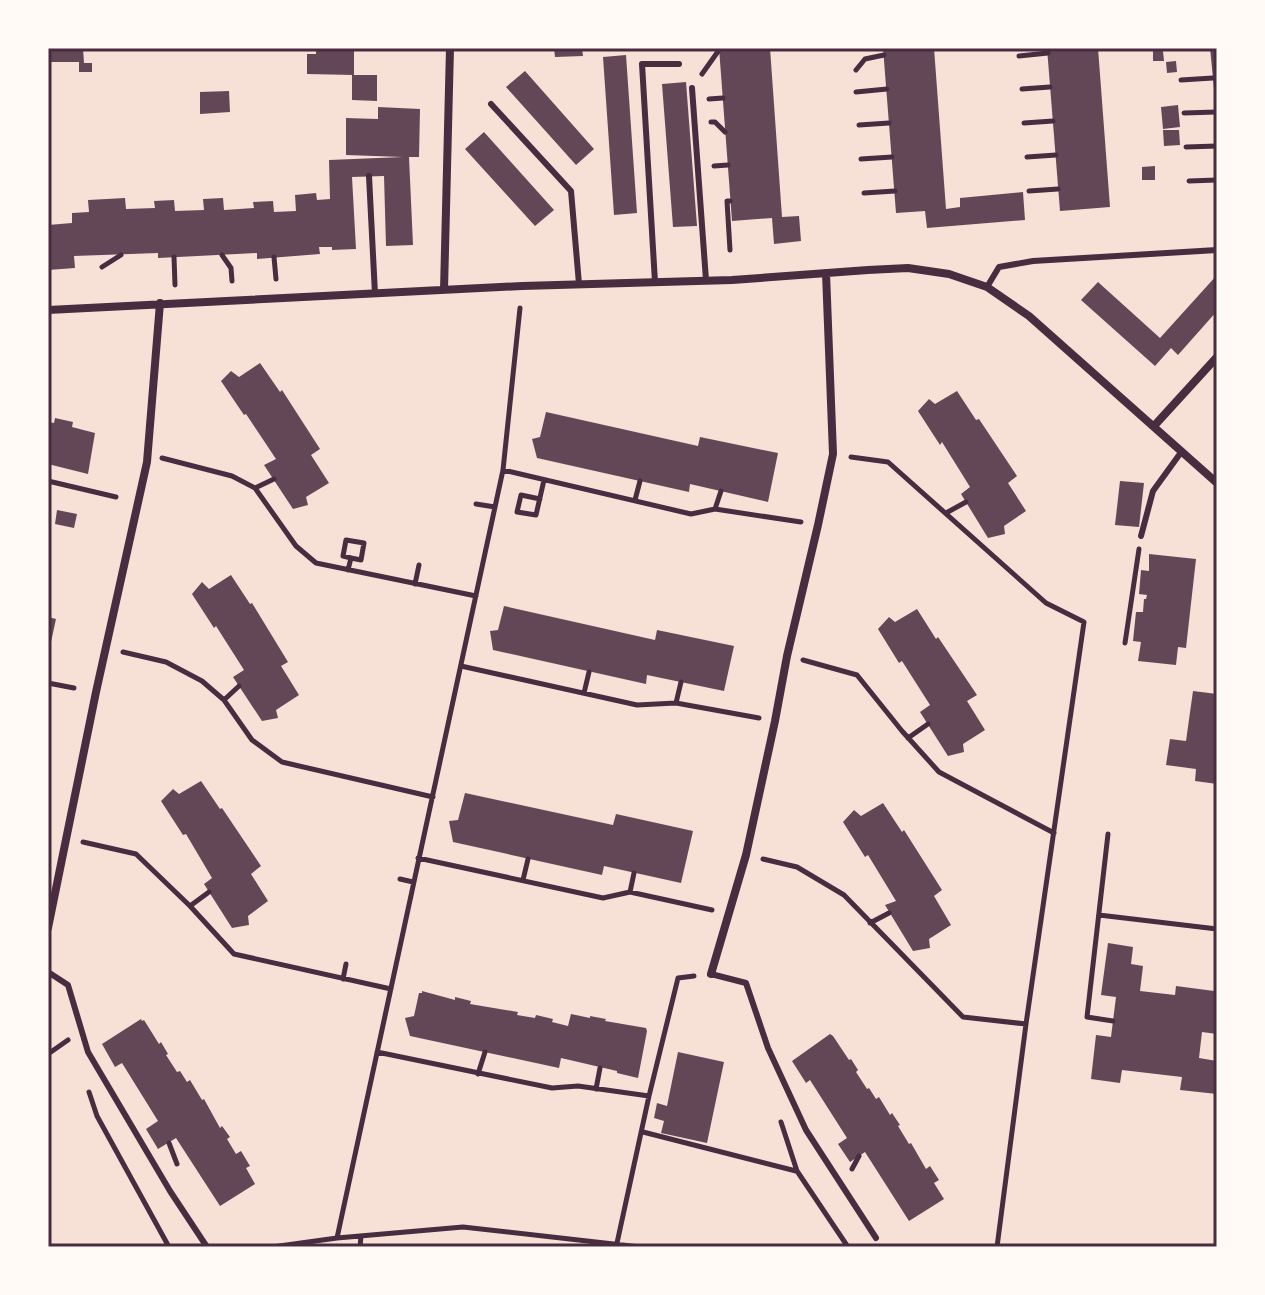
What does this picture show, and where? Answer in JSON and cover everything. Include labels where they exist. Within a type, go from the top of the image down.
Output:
[{"type":"street","points":[[444,290],[450,48]]},
{"type":"street","points":[[48,310],[908,268],[949,274],[987,287],[1029,316],[1217,483]]},
{"type":"street","points":[[711,974],[746,855],[833,454],[826,273]]},
{"type":"street","points":[[48,928],[148,455],[160,303]]},
{"type":"street","points":[[1154,426],[1217,357]]},
{"type":"lane","points":[[655,282],[642,64],[679,64]]},
{"type":"lane","points":[[692,88],[706,280]]},
{"type":"lane","points":[[491,104],[571,191],[579,284]]},
{"type":"lane","points":[[369,176],[375,294]]},
{"type":"lane","points":[[987,287],[999,267],[1033,261],[1217,250]]},
{"type":"lane","points":[[1141,536],[1153,491],[1182,451]]},
{"type":"lane","points":[[48,972],[68,985],[88,1052],[170,1191],[207,1247]]},
{"type":"lane","points":[[711,974],[746,983],[768,1048],[806,1130],[876,1238]]},
{"type":"path","points":[[692,88],[719,50]]},
{"type":"path","points":[[1019,56],[1048,53]]},
{"type":"path","points":[[856,70],[865,59],[884,55]]},
{"type":"path","points":[[1181,80],[1213,78]]},
{"type":"path","points":[[1022,89],[1050,87]]},
{"type":"path","points":[[856,92],[887,89]]},
{"type":"path","points":[[1184,113],[1216,112]]},
{"type":"path","points":[[1024,123],[1053,121]]},
{"type":"path","points":[[859,125],[889,123]]},
{"type":"path","points":[[1186,147],[1217,146]]},
{"type":"path","points":[[1027,157],[1056,155]]},
{"type":"path","points":[[861,159],[892,157]]},
{"type":"path","points":[[1189,181],[1217,180]]},
{"type":"path","points":[[1029,191],[1058,189]]},
{"type":"path","points":[[864,193],[895,191]]},
{"type":"path","points":[[730,201],[727,201],[730,250]]},
{"type":"path","points":[[102,267],[121,255]]},
{"type":"path","points":[[222,255],[231,268],[232,281]]},
{"type":"path","points":[[174,257],[175,285]]},
{"type":"path","points":[[274,257],[276,279]]},
{"type":"path","points":[[337,1238],[503,470],[520,308]]},
{"type":"path","points":[[833,454],[888,462],[1046,603],[1084,622],[997,1247]]},
{"type":"path","points":[[148,455],[232,476],[255,488],[296,546],[316,563],[476,596]]},
{"type":"path","points":[[503,470],[691,514],[715,509],[818,525]]},
{"type":"path","points":[[255,488],[274,479]]},
{"type":"path","points":[[540,499],[521,495],[517,512],[536,515],[540,499],[544,480]]},
{"type":"path","points":[[48,481],[116,497]]},
{"type":"path","points":[[635,500],[640,481]]},
{"type":"path","points":[[715,509],[721,491]]},
{"type":"path","points":[[946,513],[966,502]]},
{"type":"path","points":[[476,504],[495,507]]},
{"type":"path","points":[[1125,643],[1141,536]]},
{"type":"path","points":[[346,540],[364,543],[361,560],[351,558],[343,556],[346,540]]},
{"type":"path","points":[[348,570],[351,558]]},
{"type":"path","points":[[415,584],[419,565]]},
{"type":"path","points":[[107,648],[166,662],[202,681],[224,700],[252,740],[282,762],[433,797]]},
{"type":"path","points":[[787,656],[857,675],[939,772],[1054,833]]},
{"type":"path","points":[[461,666],[637,705],[676,703],[775,721]]},
{"type":"path","points":[[584,693],[589,672]]},
{"type":"path","points":[[676,703],[681,682]]},
{"type":"path","points":[[48,683],[74,688]]},
{"type":"path","points":[[224,700],[239,686]]},
{"type":"path","points":[[908,738],[928,724]]},
{"type":"path","points":[[1108,834],[1087,1017],[1113,1021]]},
{"type":"path","points":[[66,838],[136,854],[234,954],[391,989]]},
{"type":"path","points":[[746,855],[797,867],[844,895],[963,1017],[1026,1024]]},
{"type":"path","points":[[418,858],[603,898],[630,892],[729,914]]},
{"type":"path","points":[[523,880],[528,859]]},
{"type":"path","points":[[630,892],[634,873]]},
{"type":"path","points":[[400,879],[413,882]]},
{"type":"path","points":[[190,906],[209,892]]},
{"type":"path","points":[[870,923],[889,913]]},
{"type":"path","points":[[1099,915],[1217,929]]},
{"type":"path","points":[[343,979],[346,964]]},
{"type":"path","points":[[617,1243],[678,978],[711,974]]},
{"type":"path","points":[[377,1052],[552,1088],[578,1086],[649,1096]]},
{"type":"path","points":[[478,1074],[485,1052]]},
{"type":"path","points":[[596,1089],[600,1068]]},
{"type":"path","points":[[88,1089],[97,1116],[169,1247]]},
{"type":"path","points":[[642,1132],[797,1171]]},
{"type":"path","points":[[272,1247],[463,1227],[640,1247]]},
{"type":"path","points":[[360,1247],[361,1236]]},
{"type":"building","points":[[48,48],[83,48],[84,63],[92,63],[92,72],[79,72],[79,62],[48,62]]},
{"type":"building","points":[[316,48],[354,48],[354,75],[307,74],[307,54],[316,54]]},
{"type":"building","points":[[554,48],[582,48],[583,56],[555,57]]},
{"type":"building","points":[[719,48],[770,48],[782,217],[799,216],[801,241],[774,244],[772,218],[732,221]]},
{"type":"building","points":[[883,48],[934,48],[946,209],[960,207],[960,198],[1023,192],[1025,220],[927,228],[925,211],[896,213]]},
{"type":"building","points":[[1047,48],[1098,48],[1110,207],[1060,211]]},
{"type":"building","points":[[1210,48],[1217,48],[1217,99],[1215,99]]},
{"type":"building","points":[[1153,51],[1163,51],[1164,61],[1153,61]]},
{"type":"building","points":[[626,55],[637,213],[614,215],[603,57]]},
{"type":"building","points":[[1176,61],[1177,72],[1167,73],[1166,62]]},
{"type":"building","points":[[525,71],[594,149],[576,165],[506,87]]},
{"type":"building","points":[[352,75],[377,75],[377,101],[352,100]]},
{"type":"building","points":[[686,82],[697,226],[673,227],[662,84]]},
{"type":"building","points":[[229,91],[230,112],[200,114],[200,92]]},
{"type":"building","points":[[1178,105],[1180,127],[1163,129],[1161,107]]},
{"type":"building","points":[[378,107],[420,109],[419,157],[409,157],[413,245],[386,246],[384,176],[352,177],[356,249],[319,247],[320,254],[257,259],[257,253],[158,258],[158,253],[74,256],[75,268],[48,270],[48,225],[72,223],[72,213],[89,212],[88,200],[125,198],[126,209],[155,208],[154,201],[174,200],[175,211],[204,210],[203,199],[223,198],[224,210],[254,208],[253,202],[273,201],[274,212],[296,211],[295,195],[316,193],[317,200],[330,199],[329,160],[403,157],[346,155],[346,118],[378,119]]},
{"type":"building","points":[[1163,130],[1179,130],[1180,145],[1164,146]]},
{"type":"building","points":[[484,132],[554,210],[535,226],[465,149]]},
{"type":"building","points":[[1155,166],[1155,180],[1142,180],[1142,167]]},
{"type":"building","points":[[1217,275],[1217,311],[1178,355],[1171,348],[1155,366],[1081,300],[1098,282],[1160,338]]},
{"type":"building","points":[[260,363],[280,392],[282,390],[320,449],[311,455],[329,483],[306,497],[308,505],[293,509],[264,465],[276,459],[221,381],[231,371],[239,377]]},
{"type":"building","points":[[957,391],[1017,476],[1008,483],[1026,511],[1004,526],[1005,534],[988,538],[961,494],[970,487],[918,411],[929,399],[935,404]]},
{"type":"building","points":[[546,412],[698,446],[700,437],[778,453],[768,502],[690,484],[689,492],[537,458],[532,439],[540,437]]},
{"type":"building","points":[[55,418],[73,422],[72,427],[95,433],[88,474],[48,464],[48,422],[54,423]]},
{"type":"building","points":[[1120,481],[1144,483],[1139,527],[1115,525]]},
{"type":"building","points":[[57,510],[77,514],[74,528],[55,524]]},
{"type":"building","points":[[1149,554],[1196,559],[1186,648],[1178,647],[1176,665],[1138,661],[1141,642],[1133,641],[1136,612],[1143,612],[1147,595],[1139,594],[1141,570],[1149,571]]},
{"type":"building","points":[[231,575],[288,662],[281,666],[299,695],[276,710],[278,718],[262,721],[233,677],[244,670],[192,594],[202,582],[209,589]]},
{"type":"building","points":[[504,606],[655,640],[657,630],[734,646],[724,691],[647,675],[646,684],[493,650],[490,631],[498,630]]},
{"type":"building","points":[[917,609],[977,695],[967,701],[985,730],[963,744],[964,752],[948,756],[920,712],[930,705],[878,629],[889,617],[895,622]]},
{"type":"building","points":[[48,617],[56,619],[49,651],[48,651]]},
{"type":"building","points":[[1193,691],[1217,694],[1217,784],[1195,781],[1196,769],[1166,765],[1170,739],[1186,741]]},
{"type":"building","points":[[201,781],[261,866],[251,874],[268,901],[248,916],[249,925],[232,928],[204,884],[212,878],[186,834],[183,835],[161,801],[173,789],[179,794]]},
{"type":"building","points":[[465,793],[613,825],[616,814],[693,831],[681,883],[604,866],[602,875],[453,842],[449,821],[458,820]]},
{"type":"building","points":[[883,803],[942,890],[934,896],[951,925],[929,939],[930,948],[913,951],[885,905],[896,901],[843,822],[854,810],[861,816]]},
{"type":"building","points":[[1108,943],[1133,947],[1131,964],[1143,966],[1140,991],[1175,995],[1176,986],[1214,991],[1217,982],[1217,1034],[1202,1032],[1199,1058],[1217,1061],[1217,1094],[1180,1090],[1182,1077],[1122,1070],[1120,1083],[1091,1079],[1096,1035],[1111,1037],[1116,997],[1101,995]]},
{"type":"building","points":[[422,991],[471,1001],[470,1004],[518,1012],[517,1015],[553,1019],[552,1022],[568,1026],[571,1014],[646,1028],[638,1078],[561,1058],[559,1068],[410,1036],[405,1018],[414,1016]]},
{"type":"building","points":[[141,1019],[159,1044],[161,1042],[177,1072],[180,1071],[187,1082],[190,1080],[204,1099],[220,1128],[222,1126],[230,1137],[227,1139],[236,1154],[241,1151],[250,1166],[246,1168],[255,1184],[220,1206],[176,1138],[158,1149],[146,1129],[158,1121],[122,1063],[115,1067],[102,1044]]},
{"type":"building","points":[[830,1034],[851,1059],[867,1089],[876,1099],[879,1097],[890,1115],[892,1113],[926,1169],[930,1166],[939,1180],[934,1183],[944,1199],[909,1221],[865,1152],[850,1162],[838,1144],[847,1138],[810,1080],[806,1083],[792,1061]]},
{"type":"building","points":[[678,1052],[724,1062],[707,1143],[661,1133],[664,1121],[654,1118],[657,1103],[667,1106]]}]
